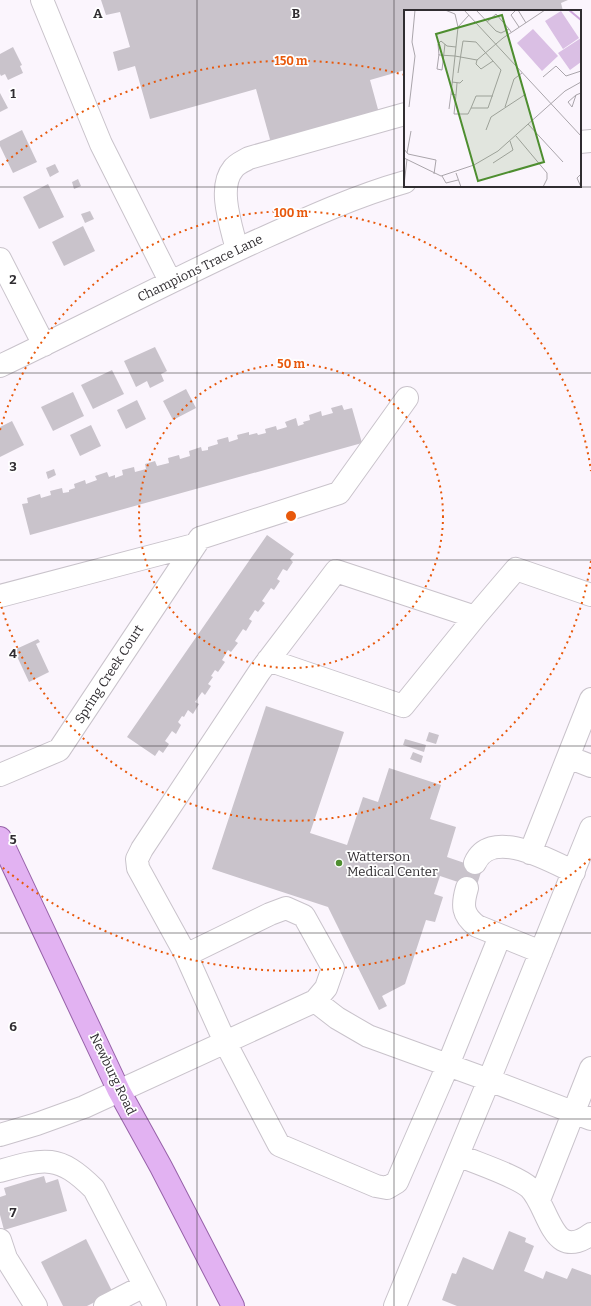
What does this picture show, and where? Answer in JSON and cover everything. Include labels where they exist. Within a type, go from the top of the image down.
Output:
[{"type":"main road","name":"Newburg Road","points":[[0,838],[119,1091],[161,1167],[232,1306]]},
{"type":"street","points":[[42,0],[101,144],[170,281]]},
{"type":"street","points":[[237,250],[226,196],[226,182],[233,168],[249,158],[404,114]]},
{"type":"street","points":[[581,142],[591,141]]},
{"type":"street","name":"Champions Trace Lane","points":[[0,366],[170,281],[237,250],[356,198],[404,182]]},
{"type":"street","points":[[0,259],[44,345]]},
{"type":"street","points":[[0,596],[194,545],[200,538],[339,493],[407,398]]},
{"type":"street","name":"Spring Creek Court","points":[[0,774],[59,750],[194,545]]},
{"type":"street","points":[[268,660],[403,706],[516,569],[591,595]]},
{"type":"street","points":[[475,617],[336,571],[268,660],[137,859],[138,868],[186,955],[225,1042],[279,1145],[376,1186],[387,1188],[397,1182],[448,1065],[500,936]]},
{"type":"street","points":[[530,853],[591,699]]},
{"type":"street","points":[[568,757],[591,766]]},
{"type":"street","points":[[395,1306],[489,1080],[591,828]]},
{"type":"street","points":[[475,863],[478,857],[485,850],[496,846],[508,846],[530,853],[574,872]]},
{"type":"street","points":[[466,888],[464,909],[468,920],[477,926],[541,952]]},
{"type":"street","points":[[0,1135],[52,1119],[119,1091],[315,1001],[326,988],[333,968],[304,916],[286,908],[270,914],[186,955]]},
{"type":"street","points":[[315,1001],[337,1018],[368,1036],[583,1116]]},
{"type":"street","points":[[539,1200],[583,1116],[591,1068]]},
{"type":"street","points":[[458,1155],[513,1178],[530,1188],[539,1200],[550,1225],[562,1239],[571,1242],[585,1239],[591,1234]]},
{"type":"street","points":[[0,1171],[23,1164],[51,1160],[60,1163],[80,1175],[94,1189],[154,1306]]},
{"type":"street","points":[[0,1240],[6,1258],[36,1306]]},
{"type":"street","points":[[105,1306],[144,1286]]},
{"type":"building","points":[[101,0],[568,0],[561,3],[563,10],[404,10],[404,70],[370,80],[379,113],[271,143],[256,89],[150,119],[135,66],[118,71],[113,52],[130,47],[120,12],[106,15]]},
{"type":"building","points":[[13,47],[22,65],[20,66],[23,73],[8,80],[5,74],[1,76],[0,74],[0,54]]},
{"type":"building","points":[[0,93],[8,108],[0,112]]},
{"type":"building","points":[[22,130],[37,162],[13,173],[0,146],[0,141]]},
{"type":"building","points":[[55,164],[59,172],[50,177],[46,168]]},
{"type":"building","points":[[78,179],[81,186],[74,189],[72,182]]},
{"type":"building","points":[[48,184],[64,217],[39,229],[23,197]]},
{"type":"building","points":[[90,211],[94,219],[85,223],[81,214]]},
{"type":"building","points":[[83,226],[95,251],[64,266],[52,242]]},
{"type":"building","points":[[155,347],[167,371],[161,374],[164,381],[150,388],[147,381],[136,387],[124,361]]},
{"type":"building","points":[[112,370],[124,394],[93,409],[81,385]]},
{"type":"building","points":[[186,389],[196,408],[173,420],[163,401]]},
{"type":"building","points":[[73,392],[84,416],[53,431],[41,407]]},
{"type":"building","points":[[137,400],[146,419],[126,429],[117,410]]},
{"type":"building","points":[[342,405],[344,410],[352,408],[362,443],[30,535],[22,504],[28,503],[27,498],[40,494],[41,498],[51,495],[50,491],[62,488],[63,493],[69,492],[69,490],[75,488],[74,484],[85,480],[86,484],[97,480],[95,476],[107,472],[109,477],[115,475],[115,478],[123,475],[122,470],[134,467],[135,472],[146,469],[145,464],[155,461],[157,466],[169,463],[168,458],[179,455],[180,459],[190,456],[189,451],[201,447],[202,451],[208,450],[208,447],[218,444],[217,440],[228,437],[229,442],[238,439],[237,435],[249,432],[249,435],[257,433],[258,435],[266,433],[265,429],[276,426],[277,430],[287,427],[285,422],[296,418],[298,426],[304,424],[303,422],[310,420],[309,415],[321,411],[322,416],[333,413],[331,408]]},
{"type":"building","points":[[12,421],[24,445],[0,457],[0,427]]},
{"type":"building","points":[[91,425],[101,446],[80,456],[70,435]]},
{"type":"building","points":[[54,469],[56,475],[48,479],[46,472]]},
{"type":"building","points":[[267,535],[294,554],[290,559],[293,562],[287,571],[283,569],[277,579],[280,581],[274,590],[271,588],[262,601],[265,603],[258,612],[255,610],[249,619],[252,621],[246,631],[243,629],[235,641],[238,643],[231,652],[228,650],[222,660],[225,662],[218,672],[215,670],[211,676],[213,677],[208,684],[211,686],[205,695],[202,692],[195,702],[199,704],[193,714],[188,710],[184,717],[182,716],[178,722],[181,725],[176,734],[172,731],[165,741],[169,744],[163,753],[159,750],[155,756],[127,737]]},
{"type":"building","points":[[38,639],[40,642],[36,644],[49,672],[29,682],[14,650]]},
{"type":"building","name":"Watterson Medical Center","points":[[266,706],[344,732],[310,833],[347,845],[363,797],[378,802],[389,768],[441,785],[430,819],[456,827],[447,857],[482,869],[476,888],[440,876],[434,894],[443,897],[435,922],[426,920],[405,984],[382,996],[387,1006],[379,1010],[328,907],[212,869]]},
{"type":"building","points":[[429,732],[439,735],[436,744],[426,741]]},
{"type":"building","points":[[405,739],[426,745],[424,752],[403,745]]},
{"type":"building","points":[[413,752],[423,756],[421,763],[410,759]]},
{"type":"building","points":[[44,1176],[46,1183],[58,1179],[67,1211],[4,1230],[0,1215],[0,1197],[6,1195],[4,1188]]},
{"type":"building","points":[[509,1231],[526,1238],[525,1242],[534,1246],[524,1271],[543,1279],[546,1271],[567,1279],[572,1268],[591,1275],[591,1306],[457,1306],[442,1300],[452,1273],[456,1274],[463,1257],[493,1270]]},
{"type":"building","points":[[86,1239],[113,1293],[87,1306],[63,1306],[41,1262]]},
{"type":"place","name":"Watterson Medical Center","points":[[339,863]]}]
